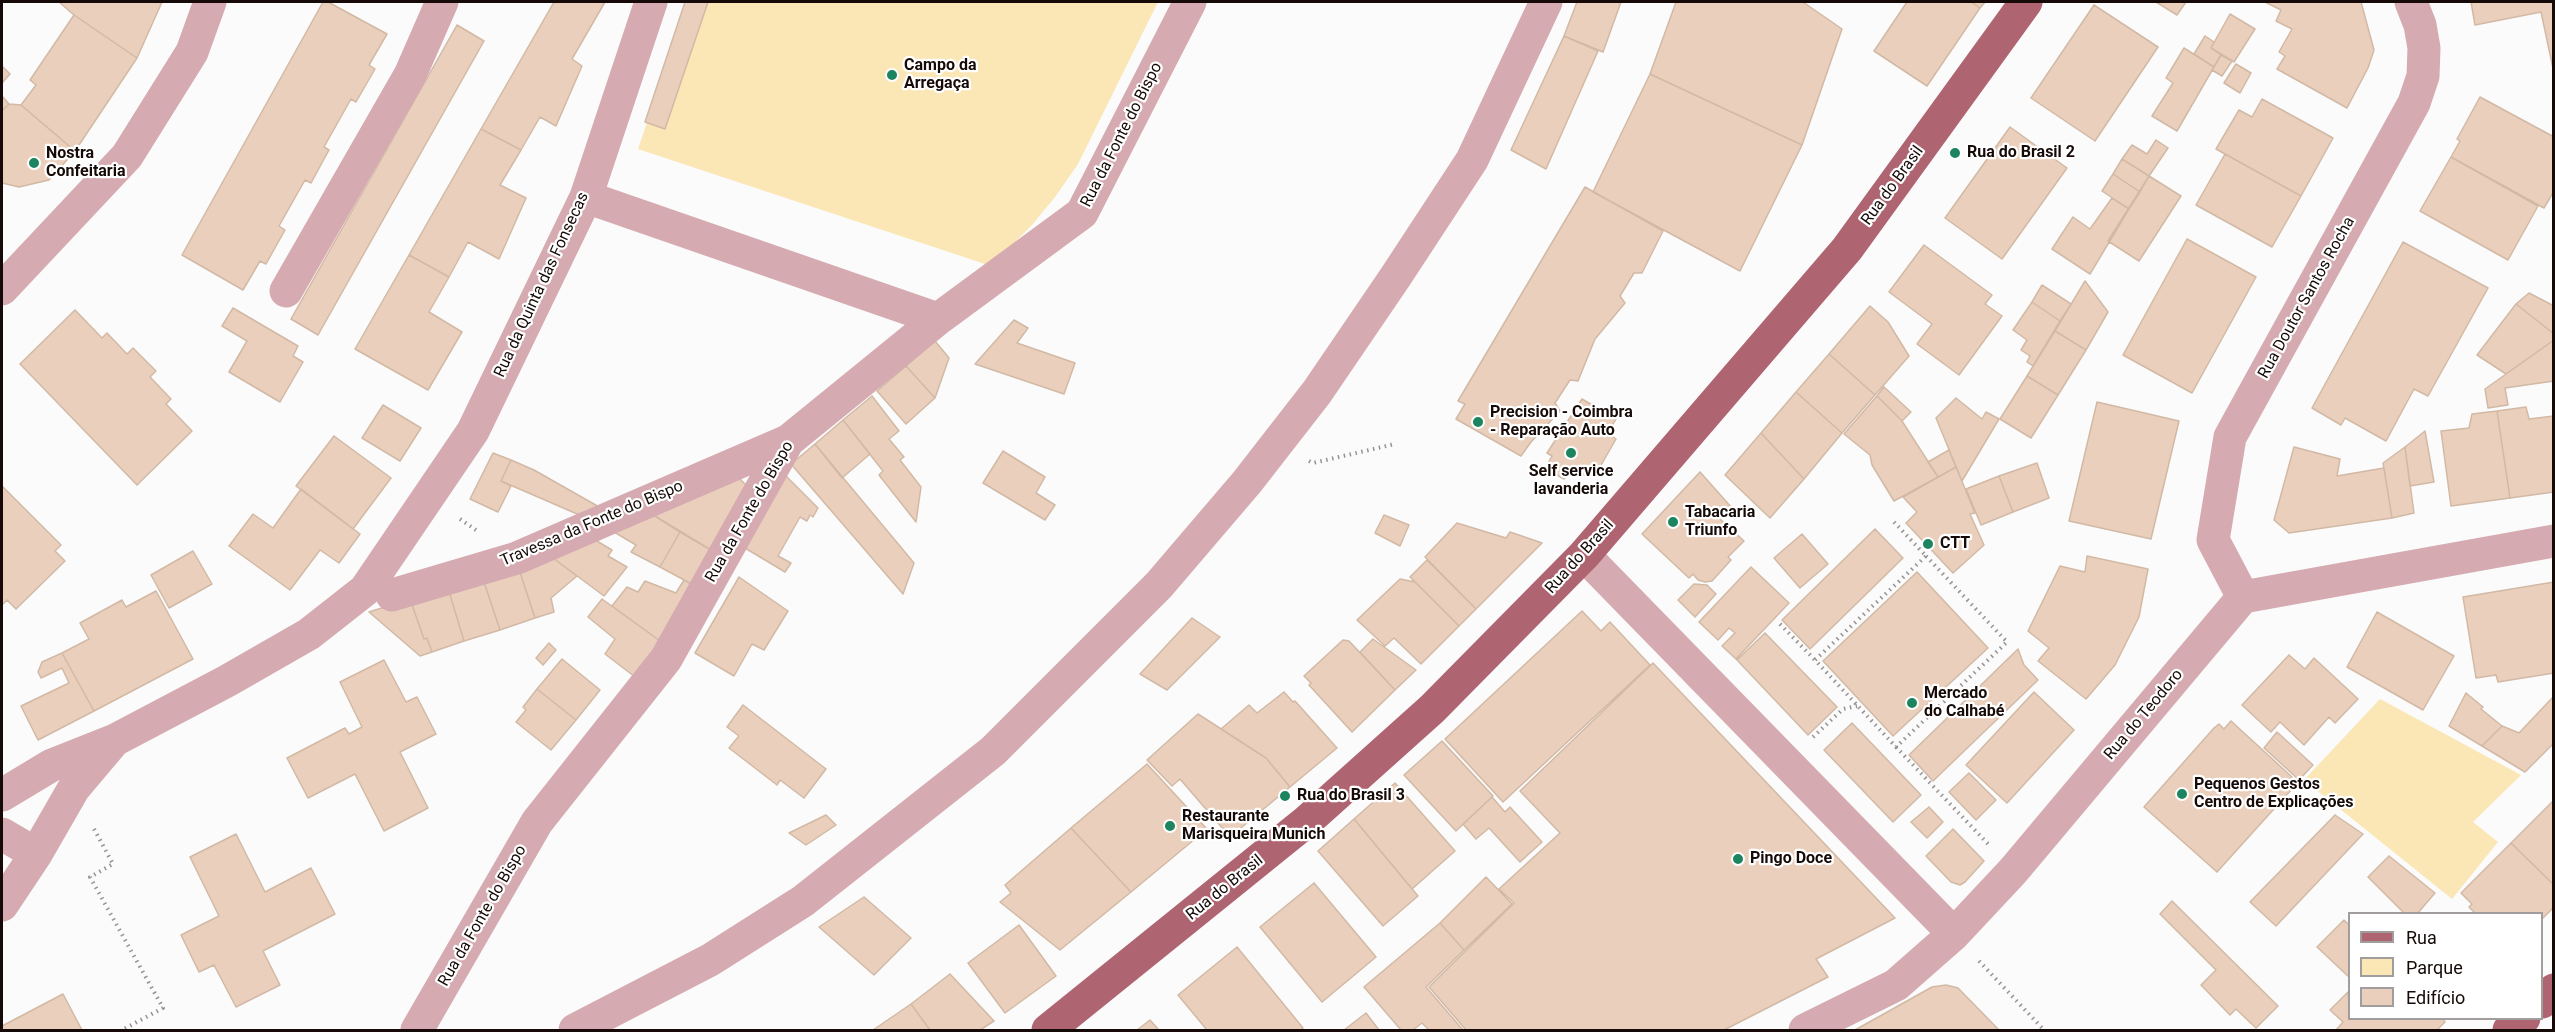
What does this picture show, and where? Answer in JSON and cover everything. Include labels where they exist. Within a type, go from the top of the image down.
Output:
[{"type":"main road","name":"Rua do Brasil","points":[[1048,1030],[1307,821],[1432,709],[1584,555],[1847,249],[2026,2]]},
{"type":"main road","points":[[2509,1030],[2523,1020]]},
{"type":"street","points":[[3,284],[128,156],[192,52],[210,2]]},
{"type":"street","points":[[286,291],[410,75],[442,2]]},
{"type":"street","name":"Rua da Quinta das Fonsecas","points":[[115,740],[227,681],[309,634],[365,590],[473,431],[586,197],[651,2]]},
{"type":"street","name":"Rua da Fonte do Bispo","points":[[417,1030],[537,822],[666,660],[788,441],[938,320],[1082,213],[1190,2]]},
{"type":"street","points":[[575,1030],[710,960],[803,901],[993,751],[1159,585],[1246,482],[1317,392],[1396,276],[1472,160],[1546,2]]},
{"type":"street","name":"Rua Doutor Santos Rocha","points":[[2244,597],[2213,540],[2230,437],[2414,103],[2424,76],[2424,48],[2420,26],[2411,2]]},
{"type":"street","points":[[586,197],[938,320]]},
{"type":"street","name":"Travessa da Fonte do Bispo","points":[[392,595],[517,558],[788,441]]},
{"type":"street","points":[[2244,597],[2553,541]]},
{"type":"street","points":[[1584,555],[1954,934]]},
{"type":"street","name":"Rua do Teodoro","points":[[1805,1030],[1896,985],[1954,934],[2013,871],[2244,597]]},
{"type":"street","points":[[2,795],[52,765],[115,740]]},
{"type":"street","points":[[2,905],[36,854],[74,788],[115,740]]},
{"type":"street","points":[[2,834],[36,854]]},
{"type":"path","points":[[1894,522],[2007,642],[1896,747]]},
{"type":"path","points":[[1815,660],[1926,556]]},
{"type":"path","points":[[1780,624],[2013,871]]},
{"type":"path","points":[[1817,734],[1843,709],[1858,706]]},
{"type":"path","points":[[92,825],[113,864],[90,877],[163,1008],[123,1030]]},
{"type":"path","points":[[1993,976],[2044,1030]]},
{"type":"green space","name":"Campo da Arregaça","points":[[688,2],[1158,2],[1078,164],[1032,225],[991,266],[638,149]]},
{"type":"green space","points":[[2380,699],[2521,775],[2473,822],[2498,842],[2452,899],[2304,780]]},
{"type":"building","points":[[59,2],[162,2],[137,58],[74,15]]},
{"type":"building","points":[[323,2],[328,2],[387,34],[369,65],[375,69],[356,102],[351,99],[324,147],[329,150],[311,183],[305,180],[279,226],[285,230],[266,264],[260,261],[243,290],[182,255]]},
{"type":"building","points":[[554,2],[605,2],[572,59],[582,66],[556,126],[540,117],[521,150],[481,129]]},
{"type":"building","points":[[685,2],[708,2],[665,129],[645,122]]},
{"type":"building","points":[[1577,2],[1621,2],[1603,52],[1564,36]]},
{"type":"building","points":[[1676,2],[1803,2],[1842,29],[1802,145],[1650,74]]},
{"type":"building","points":[[1907,2],[1971,2],[1980,8],[1927,86],[1874,51]]},
{"type":"building","points":[[1971,2],[1985,2],[1980,8]]},
{"type":"building","points":[[2156,2],[2186,2],[2177,15]]},
{"type":"building","points":[[2265,2],[2361,2],[2374,50],[2368,68],[2347,108],[2277,69],[2285,56],[2279,52],[2292,29],[2276,21],[2281,10]]},
{"type":"building","points":[[2471,2],[2554,2],[2554,73],[2541,12],[2475,25]]},
{"type":"building","points":[[2094,5],[2158,47],[2095,141],[2031,98]]},
{"type":"building","points":[[2230,14],[2255,29],[2234,62],[2211,48]]},
{"type":"building","points":[[74,15],[137,58],[75,151],[21,105],[36,85],[30,80]]},
{"type":"building","points":[[457,25],[484,41],[318,335],[291,319]]},
{"type":"building","points":[[1564,36],[1598,51],[1546,169],[1511,150]]},
{"type":"building","points":[[2205,36],[2214,42],[2211,48],[2221,55],[2214,67],[2194,54]]},
{"type":"building","points":[[2184,48],[2214,67],[2177,131],[2152,116],[2173,83],[2166,78]]},
{"type":"building","points":[[2221,55],[2232,61],[2222,76],[2212,70]]},
{"type":"building","points":[[2236,64],[2251,73],[2240,93],[2224,83]]},
{"type":"building","points":[[2,66],[10,74],[2,83]]},
{"type":"building","points":[[1650,74],[1802,145],[1740,271],[1593,192]]},
{"type":"building","points":[[2,96],[9,104],[2,111]]},
{"type":"building","points":[[2480,97],[2554,137],[2554,191],[2544,208],[2451,157],[2460,141],[2457,139]]},
{"type":"building","points":[[2262,99],[2333,138],[2301,196],[2216,149],[2239,110],[2252,117]]},
{"type":"building","points":[[9,104],[21,105],[75,151],[49,180],[19,187],[2,183],[2,111]]},
{"type":"building","points":[[2010,127],[2067,168],[2002,259],[1945,218]]},
{"type":"building","points":[[481,129],[521,150],[500,185],[526,198],[499,259],[468,242],[449,277],[409,255]]},
{"type":"building","points":[[2156,140],[2168,148],[2149,176],[2122,159],[2132,145],[2147,154]]},
{"type":"building","points":[[2225,154],[2301,196],[2272,247],[2196,205]]},
{"type":"building","points":[[2451,157],[2538,206],[2508,260],[2420,211]]},
{"type":"building","points":[[2122,159],[2149,176],[2140,192],[2113,174]]},
{"type":"building","points":[[2113,174],[2140,192],[2129,209],[2102,191]]},
{"type":"building","points":[[2149,176],[2181,196],[2139,261],[2108,241]]},
{"type":"building","points":[[1585,187],[1663,231],[1642,273],[1634,273],[1620,296],[1625,303],[1595,339],[1578,381],[1570,380],[1555,403],[1560,411],[1521,456],[1456,419],[1465,404],[1458,401]]},
{"type":"building","points":[[2112,198],[2129,209],[2090,274],[2052,249],[2073,217],[2090,229]]},
{"type":"building","points":[[2187,239],[2256,277],[2192,393],[2123,355]]},
{"type":"building","points":[[2403,242],[2488,288],[2428,396],[2414,389],[2386,441],[2345,418],[2341,425],[2312,408]]},
{"type":"building","points":[[1924,245],[1992,295],[1985,304],[2002,316],[1959,375],[1917,344],[1932,324],[1889,292]]},
{"type":"building","points":[[409,255],[449,277],[429,312],[462,332],[428,390],[355,349]]},
{"type":"building","points":[[2085,281],[2108,312],[2086,350],[2055,331]]},
{"type":"building","points":[[2042,285],[2071,304],[2060,321],[2032,302]]},
{"type":"building","points":[[2529,293],[2554,306],[2554,334],[2516,304]]},
{"type":"building","points":[[2032,302],[2060,321],[2033,366],[2027,362],[2030,356],[2021,350],[2027,340],[2013,330]]},
{"type":"building","points":[[2516,304],[2554,334],[2554,340],[2506,374],[2477,355]]},
{"type":"building","points":[[1870,306],[1888,322],[1909,356],[1875,395],[1829,354]]},
{"type":"building","points":[[233,308],[298,346],[293,356],[303,362],[280,402],[229,372],[247,341],[222,326]]},
{"type":"building","points":[[75,310],[102,338],[107,333],[127,354],[133,348],[156,371],[150,377],[171,399],[166,404],[192,431],[137,485],[20,364]]},
{"type":"building","points":[[1014,320],[1028,328],[1017,343],[1075,363],[1064,394],[975,364]]},
{"type":"building","points":[[2055,331],[2086,350],[2058,395],[2027,376]]},
{"type":"building","points":[[2554,340],[2554,381],[2505,388],[2508,405],[2488,408],[2485,389]]},
{"type":"building","points":[[935,341],[949,358],[935,398],[906,366]]},
{"type":"building","points":[[1829,354],[1875,395],[1842,433],[1796,392]]},
{"type":"building","points":[[906,366],[935,398],[906,424],[877,391]]},
{"type":"building","points":[[2027,376],[2058,395],[2031,438],[2000,419]]},
{"type":"building","points":[[1884,387],[1911,412],[1902,421],[1877,396]]},
{"type":"building","points":[[1796,392],[1842,433],[1804,479],[1761,433]]},
{"type":"building","points":[[872,396],[899,431],[889,439],[904,457],[900,460],[921,487],[916,522],[879,475],[883,471],[843,420]]},
{"type":"building","points":[[1877,396],[1902,421],[1938,477],[1894,501],[1872,465],[1870,455],[1844,434]]},
{"type":"building","points":[[1956,398],[1982,419],[1986,412],[1999,419],[1962,481],[1936,418]]},
{"type":"building","points":[[1582,399],[1616,419],[1608,433],[1616,439],[1600,467],[1586,476],[1575,470],[1564,479],[1550,471],[1547,465],[1552,456],[1547,453]]},
{"type":"building","points":[[2097,402],[2179,421],[2151,539],[2069,521]]},
{"type":"building","points":[[383,405],[421,428],[400,461],[362,438]]},
{"type":"building","points":[[2526,407],[2529,419],[2554,416],[2554,492],[2510,498],[2497,411]]},
{"type":"building","points":[[2497,411],[2510,498],[2451,506],[2441,431],[2469,428],[2472,414]]},
{"type":"building","points":[[843,420],[870,454],[842,478],[815,444]]},
{"type":"building","points":[[2425,431],[2434,482],[2410,486],[2405,447]]},
{"type":"building","points":[[1761,433],[1804,479],[1770,518],[1725,475]]},
{"type":"building","points":[[334,436],[391,478],[353,529],[296,486]]},
{"type":"building","points":[[815,444],[914,563],[903,594],[791,464]]},
{"type":"building","points":[[2294,447],[2340,459],[2337,476],[2384,468],[2392,518],[2289,533],[2274,520]]},
{"type":"building","points":[[2405,447],[2414,513],[2392,518],[2383,463]]},
{"type":"building","points":[[1949,450],[1956,467],[1938,477],[1928,462]]},
{"type":"building","points":[[1003,451],[1045,477],[1036,493],[1055,505],[1045,520],[983,483]]},
{"type":"building","points":[[493,453],[511,460],[501,481],[511,486],[498,512],[470,499]]},
{"type":"building","points":[[511,460],[534,470],[608,512],[591,520],[501,481]]},
{"type":"building","points":[[2037,463],[2049,498],[2013,512],[1999,476]]},
{"type":"building","points":[[1956,467],[1975,513],[1970,514],[1984,545],[1953,573],[1906,523],[1917,512],[1903,497]]},
{"type":"building","points":[[1700,472],[1732,508],[1720,519],[1744,541],[1728,557],[1731,560],[1712,581],[1705,582],[1698,580],[1693,574],[1689,578],[1642,534]]},
{"type":"building","points":[[783,473],[818,508],[813,517],[810,515],[807,521],[800,517],[778,556],[791,563],[785,572],[740,545]]},
{"type":"building","points":[[1999,476],[2013,512],[1981,525],[1966,489]]},
{"type":"building","points":[[739,478],[749,488],[716,553],[650,513]]},
{"type":"building","points":[[2,486],[61,545],[55,551],[65,561],[16,609],[7,600],[2,605]]},
{"type":"building","points":[[301,489],[360,534],[339,563],[320,550],[290,590],[229,546],[253,514],[273,528]]},
{"type":"building","points":[[650,513],[680,532],[660,567],[631,552],[636,545],[609,529]]},
{"type":"building","points":[[1384,515],[1409,525],[1400,546],[1375,533]]},
{"type":"building","points":[[1457,523],[1506,538],[1510,532],[1542,543],[1476,609],[1425,557]]},
{"type":"building","points":[[1875,529],[1903,558],[1810,649],[1782,620]]},
{"type":"building","points":[[680,532],[716,553],[699,588],[660,567]]},
{"type":"building","points":[[1802,534],[1828,564],[1800,588],[1774,558]]},
{"type":"building","points":[[590,537],[612,550],[608,556],[627,567],[604,596],[549,555]]},
{"type":"building","points":[[193,551],[212,584],[169,608],[151,575]]},
{"type":"building","points":[[549,555],[577,576],[551,598],[554,612],[535,618],[518,566]]},
{"type":"building","points":[[2087,556],[2148,569],[2139,617],[2115,665],[2086,699],[2038,661],[2049,648],[2028,631],[2060,566],[2085,572]]},
{"type":"building","points":[[1427,560],[1476,609],[1459,626],[1410,577]]},
{"type":"building","points":[[518,566],[535,618],[500,630],[482,576]]},
{"type":"building","points":[[1751,567],[1789,603],[1736,659],[1722,646],[1735,633],[1729,628],[1718,640],[1699,622]]},
{"type":"building","points":[[1917,572],[1988,648],[1893,736],[1823,661]]},
{"type":"building","points":[[482,576],[500,630],[464,641],[448,588]]},
{"type":"building","points":[[739,577],[788,611],[764,650],[752,644],[734,676],[695,653]]},
{"type":"building","points":[[1400,579],[1415,582],[1459,626],[1421,664],[1394,638],[1385,646],[1357,620]]},
{"type":"building","points":[[684,580],[699,588],[667,646],[612,606],[627,587],[638,592],[645,581],[676,593]]},
{"type":"building","points":[[2554,582],[2554,673],[2498,682],[2496,675],[2476,678],[2463,597]]},
{"type":"building","points":[[1694,584],[1707,585],[1716,594],[1695,617],[1678,600]]},
{"type":"building","points":[[448,588],[464,641],[432,652],[427,638],[424,639],[410,599]]},
{"type":"building","points":[[156,591],[193,659],[94,711],[62,653],[89,639],[80,623],[122,600],[126,607]]},
{"type":"building","points":[[410,599],[424,639],[427,638],[432,652],[420,656],[369,612]]},
{"type":"building","points":[[602,599],[667,646],[639,680],[605,654],[615,639],[588,617]]},
{"type":"building","points":[[1582,611],[1601,631],[1610,622],[1650,665],[1503,802],[1445,739]]},
{"type":"building","points":[[2377,612],[2454,656],[2423,710],[2347,667]]},
{"type":"building","points":[[1192,618],[1220,637],[1167,690],[1140,674]]},
{"type":"building","points":[[1765,633],[1837,707],[1808,735],[1737,660]]},
{"type":"building","points":[[1373,639],[1416,670],[1395,690],[1360,652]]},
{"type":"building","points":[[1343,640],[1349,641],[1395,690],[1352,732],[1309,685],[1311,683],[1304,676]]},
{"type":"building","points":[[549,643],[556,650],[543,665],[536,658]]},
{"type":"building","points":[[2018,649],[2024,665],[2038,680],[1933,781],[1909,755]]},
{"type":"building","points":[[62,653],[94,711],[38,740],[21,706],[69,683],[62,668],[41,678],[38,672],[42,662]]},
{"type":"building","points":[[2289,655],[2305,669],[2314,658],[2358,699],[2335,723],[2329,717],[2304,745],[2280,722],[2271,732],[2242,705]]},
{"type":"building","points":[[562,659],[600,690],[576,720],[537,689]]},
{"type":"building","points":[[384,660],[406,702],[417,697],[436,734],[400,752],[428,808],[384,831],[355,774],[308,798],[287,758],[345,728],[349,734],[362,727],[340,682]]},
{"type":"building","points":[[1653,663],[1895,918],[1816,959],[1828,977],[1724,1030],[1466,1030],[1429,987],[1514,903],[1499,889],[1560,833],[1520,791]]},
{"type":"building","points":[[537,689],[576,720],[551,750],[516,722],[526,710],[523,707]]},
{"type":"building","points":[[1284,692],[1293,702],[1295,701],[1337,748],[1290,787],[1266,758],[1221,729],[1249,705],[1257,713]]},
{"type":"building","points":[[2034,692],[2074,730],[2007,803],[1966,765]]},
{"type":"building","points":[[2466,693],[2502,726],[2482,746],[2449,726]]},
{"type":"building","points":[[2554,696],[2554,743],[2525,772],[2482,746],[2502,726],[2519,733]]},
{"type":"building","points":[[743,705],[826,769],[804,798],[780,780],[777,785],[729,748],[739,736],[727,727]]},
{"type":"building","points":[[1198,714],[1266,758],[1290,787],[1230,837],[1180,779],[1172,786],[1147,760]]},
{"type":"building","points":[[2231,721],[2292,777],[2285,784],[2292,789],[2217,872],[2144,807],[2214,728],[2219,724],[2224,729]]},
{"type":"building","points":[[1852,723],[1921,795],[1893,822],[1824,750]]},
{"type":"building","points":[[2277,732],[2313,765],[2299,780],[2264,748]]},
{"type":"building","points":[[1442,741],[1493,796],[1456,831],[1404,775]]},
{"type":"building","points":[[1147,764],[1207,829],[1131,892],[1071,828]]},
{"type":"building","points":[[1969,773],[1996,800],[1976,820],[1949,792]]},
{"type":"building","points":[[1395,783],[1455,851],[1412,889],[1354,819]]},
{"type":"building","points":[[1492,797],[1505,812],[1510,807],[1542,842],[1520,862],[1489,828],[1476,839],[1463,824]]},
{"type":"building","points":[[2554,800],[2554,885],[2511,843]]},
{"type":"building","points":[[1929,807],[1943,822],[1927,838],[1911,822]]},
{"type":"building","points":[[826,815],[836,825],[806,845],[789,833]]},
{"type":"building","points":[[2335,815],[2363,834],[2276,926],[2250,902]]},
{"type":"building","points":[[1354,819],[1418,896],[1383,926],[1318,851]]},
{"type":"building","points":[[1071,828],[1131,892],[1060,950],[1000,902],[1011,893],[1005,885]]},
{"type":"building","points":[[1953,829],[1984,861],[1960,885],[1951,882],[1926,856]]},
{"type":"building","points":[[236,834],[265,892],[311,868],[335,914],[263,951],[280,985],[236,1007],[214,965],[199,972],[181,935],[219,916],[190,857]]},
{"type":"building","points":[[2511,843],[2554,885],[2554,907],[2543,918],[2543,912],[2474,912],[2469,907],[2472,904],[2461,893]]},
{"type":"building","points":[[2389,856],[2435,893],[2419,912],[2403,912],[2368,877]]},
{"type":"building","points":[[1486,877],[1512,904],[1464,950],[1440,923]]},
{"type":"building","points":[[1314,883],[1376,957],[1322,1002],[1260,927]]},
{"type":"building","points":[[864,897],[911,938],[874,975],[819,927]]},
{"type":"building","points":[[2172,901],[2278,1006],[2256,1028],[2236,1009],[2230,1015],[2201,985],[2216,970],[2160,914]]},
{"type":"building","points":[[2344,920],[2348,924],[2348,976],[2317,947]]},
{"type":"building","points":[[1440,923],[1464,950],[1426,987],[1463,1030],[1429,1030],[1422,1023],[1413,1030],[1401,1030],[1364,987]]},
{"type":"building","points":[[1019,925],[1056,976],[1005,1013],[968,963]]},
{"type":"building","points":[[1237,947],[1303,1028],[1300,1030],[1207,1030],[1178,995]]},
{"type":"building","points":[[950,974],[994,1021],[980,1030],[930,1030],[911,1004]]},
{"type":"building","points":[[1946,985],[1958,988],[1999,1030],[1855,1030],[1932,987]]},
{"type":"building","points":[[2348,992],[2348,1020],[2444,1020],[2445,1022],[2437,1030],[2336,1030],[2343,1022],[2330,1010]]},
{"type":"building","points":[[63,994],[82,1030],[2,1030],[2,1026]]},
{"type":"building","points":[[911,1004],[930,1030],[873,1030]]},
{"type":"building","points":[[1366,1013],[1379,1030],[1344,1030]]},
{"type":"building","points":[[1150,1020],[1159,1030],[1137,1030]]},
{"type":"place","name":"Campo da Arregaça","points":[[892,75]]},
{"type":"place","name":"Rua do Brasil 2","points":[[1955,153]]},
{"type":"place","name":"Nostra Confeitaria","points":[[34,163]]},
{"type":"place","name":"Precision - Coimbra - Reparação Auto","points":[[1478,422]]},
{"type":"place","name":"Self service lavanderia","points":[[1571,453]]},
{"type":"place","name":"Tabacaria Triunfo","points":[[1673,522]]},
{"type":"place","name":"CTT","points":[[1928,544]]},
{"type":"place","name":"Mercado do Calhabé","points":[[1912,703]]},
{"type":"place","name":"Pequenos Gestos Centro de Explicações","points":[[2182,794]]},
{"type":"place","name":"Rua do Brasil 3","points":[[1285,796]]},
{"type":"place","name":"Restaurante Marisqueira Munich","points":[[1170,826]]},
{"type":"place","name":"Pingo Doce","points":[[1738,859]]}]
